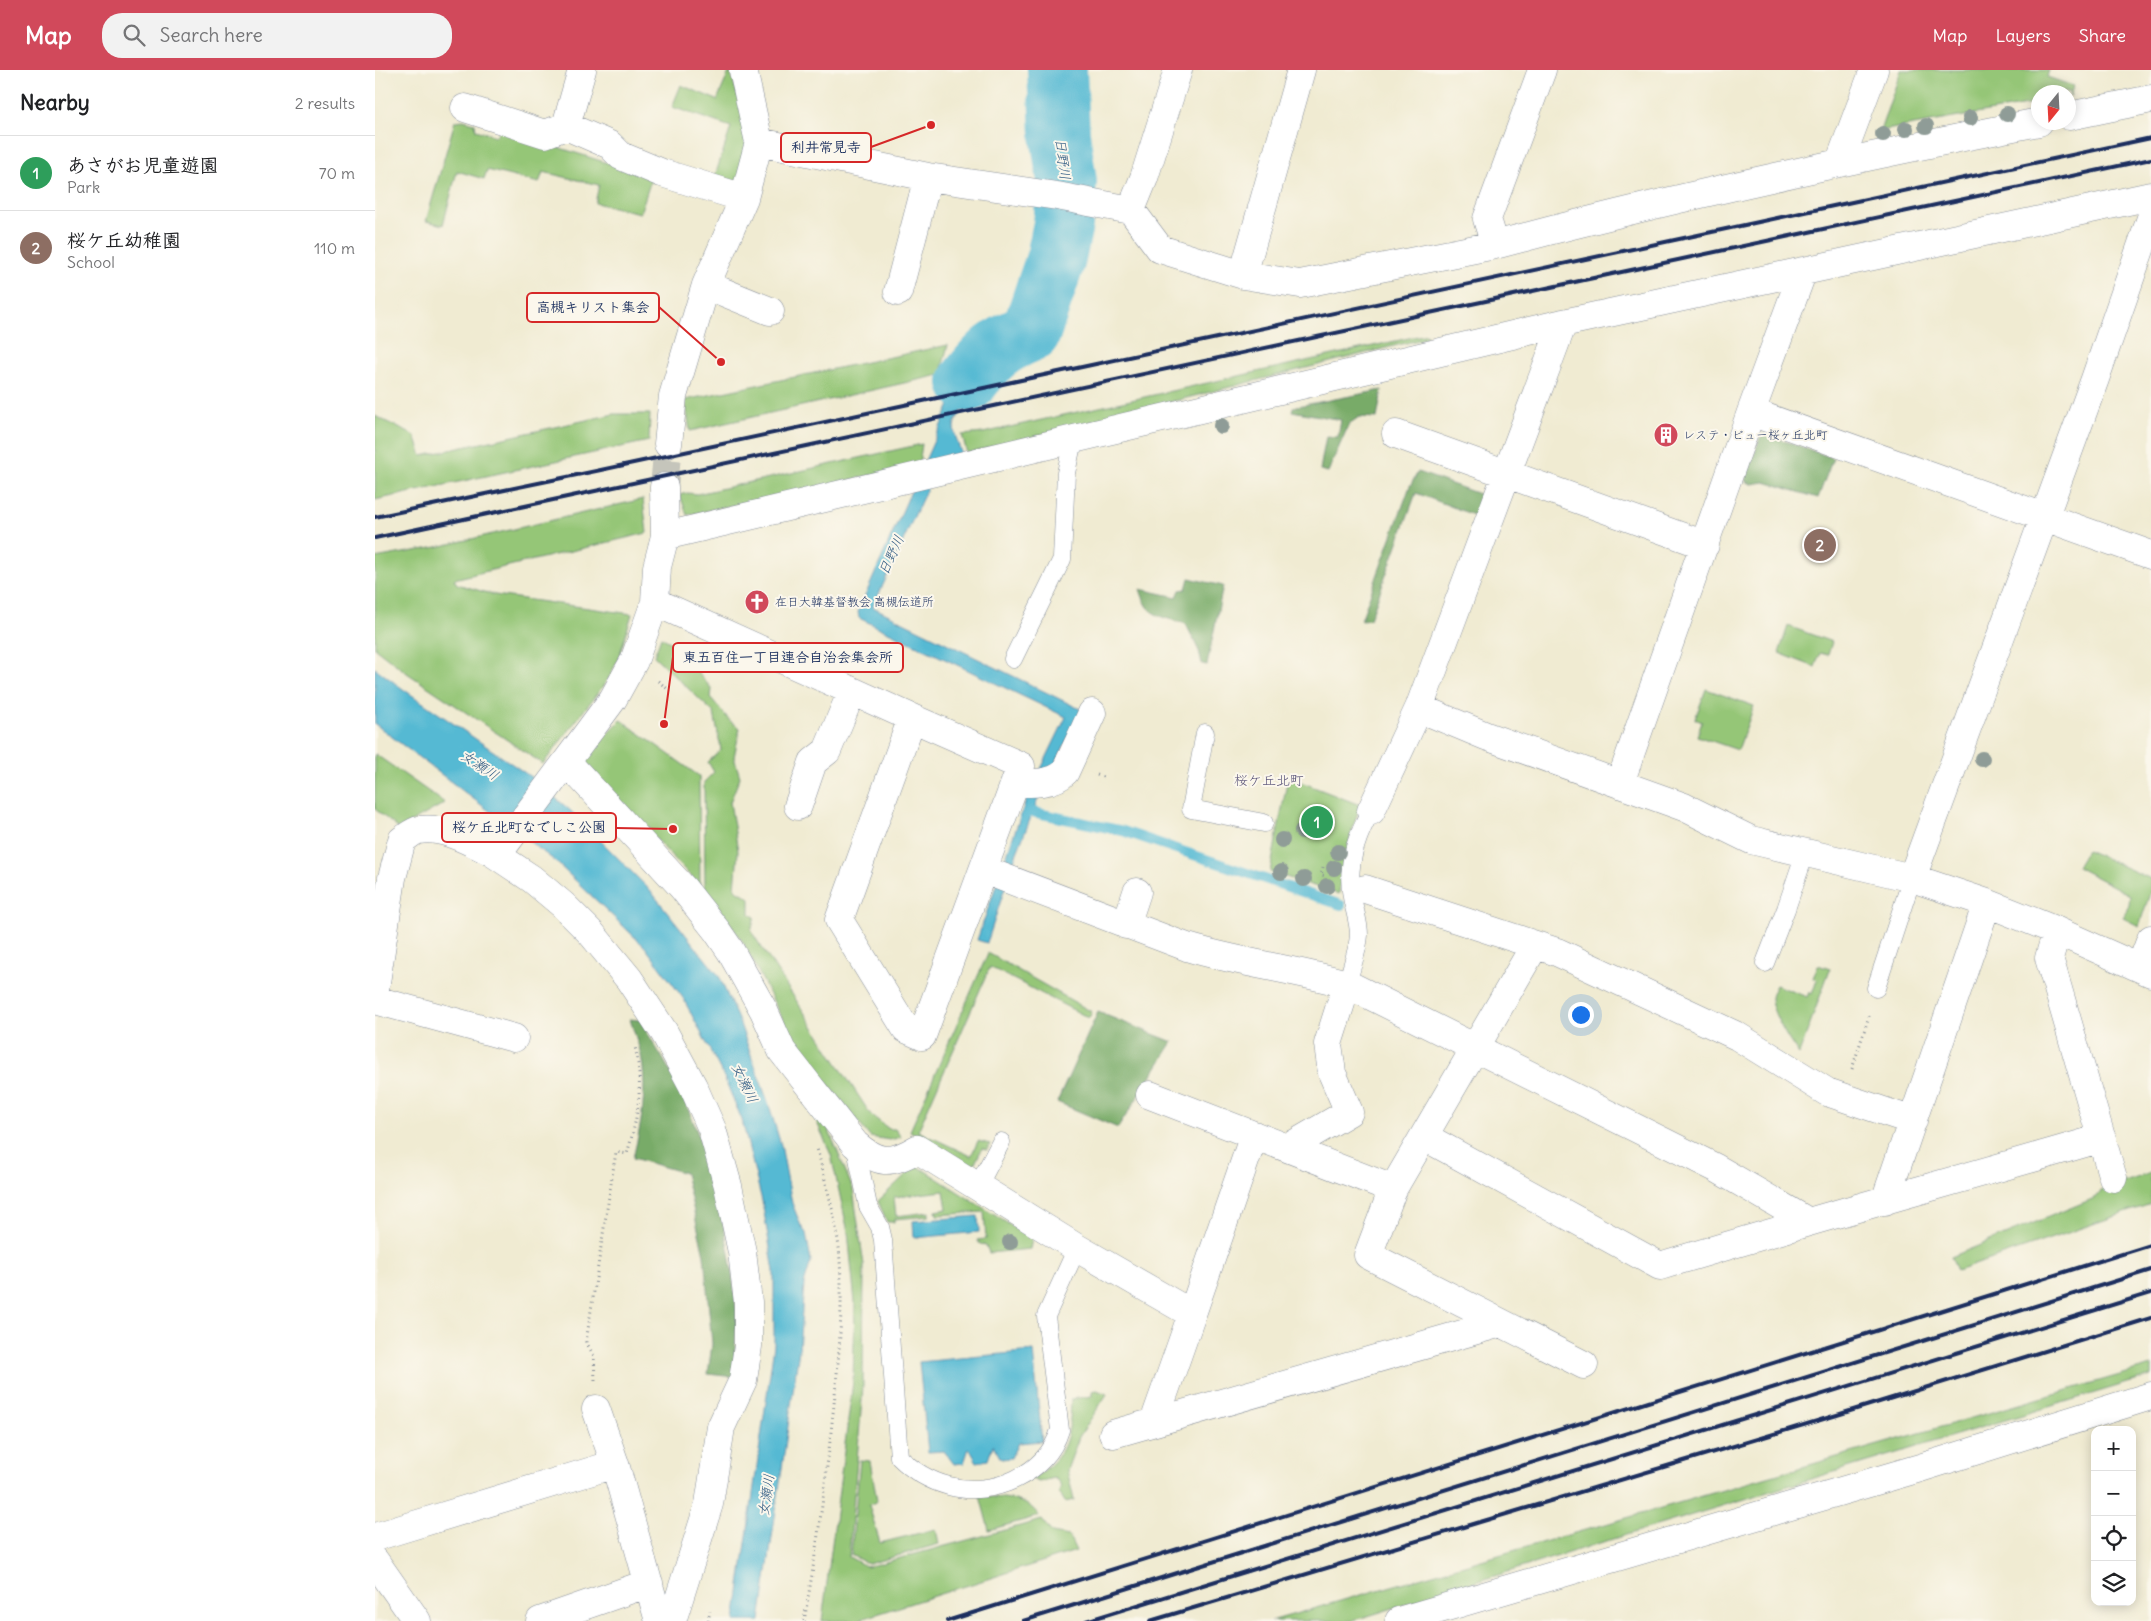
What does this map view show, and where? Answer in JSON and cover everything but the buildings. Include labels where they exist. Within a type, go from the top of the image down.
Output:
[{"type":"street","points":[[566,126],[582,70]]},
{"type":"street","points":[[669,444],[673,396],[706,285],[744,198],[759,142],[743,70]]},
{"type":"street","points":[[1131,210],[1144,178],[1178,70]]},
{"type":"street","points":[[1243,275],[1301,70]]},
{"type":"street","points":[[1495,245],[1487,219],[1542,70]]},
{"type":"street","points":[[1840,162],[1875,70]]},
{"type":"street","points":[[2076,115],[2151,99]]},
{"type":"street","points":[[465,108],[545,134],[566,126],[610,145],[621,156],[661,173],[744,198]]},
{"type":"street","points":[[759,142],[927,177],[1131,210],[1160,249],[1243,275],[1300,284],[1495,245],[1612,214],[1840,162],[2031,124]]},
{"type":"street","points":[[898,292],[927,177]]},
{"type":"street","points":[[665,536],[1563,323],[2151,196]]},
{"type":"street","points":[[1912,878],[2043,516],[2095,379],[2151,218]]},
{"type":"street","points":[[1620,783],[1803,270]]},
{"type":"street","points":[[706,285],[770,311]]},
{"type":"street","points":[[1371,812],[1419,708],[1563,323]]},
{"type":"street","points":[[1751,412],[2151,555]]},
{"type":"street","points":[[1396,434],[1705,545]]},
{"type":"street","points":[[499,848],[562,769],[613,699],[634,660],[655,602],[657,567],[665,536],[664,487]]},
{"type":"street","points":[[655,602],[1021,766],[1031,782]]},
{"type":"street","points":[[798,806],[813,762],[827,751],[852,691]]},
{"type":"street","points":[[1419,708],[1495,739],[1684,807],[1751,840],[1912,878],[1987,903],[2057,931],[2146,971],[2151,939]]},
{"type":"street","points":[[1031,782],[1060,777],[1065,772],[1092,713]]},
{"type":"street","points":[[912,718],[839,920],[906,1029],[921,1036],[996,874],[1031,782]]},
{"type":"street","points":[[562,769],[683,888],[717,931],[764,1011],[782,1051],[855,1144],[866,1154],[878,1160],[892,1161],[903,1158],[917,1149],[977,1188],[1192,1314]]},
{"type":"street","points":[[375,989],[384,875],[402,840],[417,830],[437,830],[499,848],[563,905],[591,933],[629,980],[664,1032],[693,1086],[712,1129],[728,1186],[742,1252],[748,1302],[748,1346],[743,1380],[721,1427],[709,1504],[672,1621]]},
{"type":"street","points":[[996,874],[1126,924],[1217,956],[1309,973],[1347,984],[1716,1168],[1807,1221]]},
{"type":"street","points":[[1365,889],[1557,952],[1737,1036],[1827,1092],[1913,1121]]},
{"type":"street","points":[[1126,924],[1137,892]]},
{"type":"street","points":[[1885,1202],[1987,903]]},
{"type":"street","points":[[2057,931],[2049,958],[2113,1178]]},
{"type":"street","points":[[1535,944],[1425,1137],[1393,1189],[1368,1255],[1584,1365]]},
{"type":"street","points":[[1289,1148],[1349,1112],[1332,1073],[1327,1044],[1347,984]]},
{"type":"street","points":[[375,1000],[514,1038]]},
{"type":"street","points":[[1150,1095],[1393,1189]]},
{"type":"street","points":[[1153,1422],[1254,1135]]},
{"type":"street","points":[[1425,1137],[1660,1266],[1807,1221],[1885,1202],[2102,1138]]},
{"type":"street","points":[[1113,1434],[1501,1323]]},
{"type":"street","points":[[1399,1621],[1920,1468],[2151,1396]]},
{"type":"street","points":[[596,1409],[615,1464],[659,1621]]},
{"type":"street","points":[[375,1537],[615,1464]]},
{"type":"street","points":[[375,1561],[417,1621]]},
{"type":"street","points":[[540,1621],[649,1583]]},
{"type":"lane","points":[[1013,659],[1062,558],[1066,472],[1073,440]]},
{"type":"lane","points":[[1205,733],[1191,809],[1264,823]]},
{"type":"lane","points":[[1347,984],[1358,945],[1359,933],[1351,895],[1351,868],[1357,840],[1371,812]]},
{"type":"lane","points":[[1765,963],[1805,853]]},
{"type":"lane","points":[[1876,988],[1912,878]]},
{"type":"lane","points":[[977,1188],[1001,1142]]},
{"type":"lane","points":[[855,1144],[868,1206],[880,1228],[883,1240],[899,1457],[910,1467],[936,1482],[966,1489],[996,1486],[1010,1482],[1030,1470],[1047,1456],[1056,1444],[1060,1430],[1046,1316],[1077,1248]]},
{"type":"path","points":[[1843,1098],[1878,988],[1876,988]]},
{"type":"path","points":[[596,1409],[593,1356],[586,1342],[616,1152],[627,1154],[640,1096],[639,1063],[633,1040]]},
{"type":"path","points":[[804,1621],[821,1519],[839,1356],[841,1307],[839,1248],[834,1217],[816,1146]]},
{"type":"green space","points":[[730,70],[751,141],[739,182],[715,176],[731,127],[672,107],[681,85],[717,100]]},
{"type":"green space","points":[[1901,70],[2049,70],[2047,77],[2070,85],[2031,85],[2031,104],[1880,131]]},
{"type":"green space","points":[[463,120],[475,123],[476,130],[496,136],[500,129],[652,177],[640,213],[595,203],[599,185],[543,172],[539,183],[487,170],[484,179],[457,171],[443,225],[426,221],[455,121]]},
{"type":"green space","points":[[1427,334],[1426,338],[967,453],[962,435],[983,433]]},
{"type":"green space","points":[[948,345],[940,375],[690,431],[685,400]]},
{"type":"green space","points":[[1382,390],[1377,418],[1359,417],[1349,424],[1328,472],[1320,470],[1326,436],[1338,437],[1341,420],[1292,411],[1293,407]]},
{"type":"green space","points":[[614,414],[650,414],[649,441],[375,500],[375,416],[415,436],[422,456]]},
{"type":"green space","points":[[1765,434],[1833,458],[1818,498],[1765,482],[1752,484],[1745,481],[1761,435]]},
{"type":"green space","points":[[922,444],[919,465],[687,515],[680,495],[687,493],[697,494]]},
{"type":"green space","points":[[1418,472],[1482,495],[1476,516],[1416,493],[1370,619],[1361,620],[1410,486]]},
{"type":"green space","points":[[643,499],[647,533],[454,579],[457,584],[495,595],[632,614],[619,657],[609,678],[543,764],[407,673],[375,648],[375,558],[437,547]]},
{"type":"green space","points":[[1189,578],[1223,586],[1207,665],[1202,664],[1199,651],[1186,624],[1162,617],[1151,611],[1143,599],[1140,589],[1177,597],[1180,590],[1186,589]]},
{"type":"green space","points":[[1788,626],[1832,642],[1828,655],[1820,653],[1815,667],[1779,653]]},
{"type":"green space","points":[[661,637],[672,643],[712,689],[711,698],[731,722],[740,728],[734,757],[740,777],[730,802],[738,851],[735,889],[750,898],[750,914],[755,917],[751,931],[871,1115],[889,1129],[895,1129],[901,1137],[890,1140],[870,1137],[794,1041],[743,942],[705,887],[704,782],[714,772],[708,762],[721,750],[714,713],[654,656]]},
{"type":"green space","points":[[1706,689],[1754,706],[1738,750],[1697,736],[1702,722],[1695,719]]},
{"type":"green space","points":[[621,720],[699,776],[700,886],[587,766],[583,758]]},
{"type":"green space","points":[[375,754],[445,803],[399,829],[375,809]]},
{"type":"green space","points":[[1288,777],[1360,805],[1350,838],[1339,894],[1270,872]]},
{"type":"green space","points":[[2087,850],[2151,879],[2151,890],[2139,926],[2123,918],[2129,905],[2130,895],[2077,867]]},
{"type":"green space","points":[[988,953],[1092,1012],[1089,1018],[990,967],[918,1131],[971,1156],[978,1141],[990,1144],[987,1150],[982,1148],[972,1170],[910,1131]]},
{"type":"green space","points":[[1818,965],[1830,969],[1799,1054],[1777,1018],[1771,997],[1776,985],[1807,997],[1809,992],[1812,994],[1817,980],[1813,978]]},
{"type":"green space","points":[[1098,1012],[1173,1042],[1118,1128],[1057,1102]]},
{"type":"green space","points":[[630,1019],[640,1020],[672,1075],[691,1117],[710,1170],[724,1227],[733,1283],[736,1309],[734,1377],[708,1374],[712,1344],[704,1255],[685,1173],[633,1158],[641,1122],[644,1086],[641,1056]]},
{"type":"green space","points":[[813,1113],[825,1121],[853,1189],[864,1265],[863,1387],[849,1557],[867,1567],[1042,1520],[1052,1533],[1069,1536],[1076,1551],[855,1621],[822,1621],[853,1382],[855,1303],[848,1232],[831,1155]]},
{"type":"green space","points":[[916,1165],[1032,1239],[1030,1249],[989,1253],[986,1245],[980,1244],[977,1240],[986,1239],[984,1212],[937,1215],[936,1211],[947,1209],[944,1191],[894,1197],[896,1216],[929,1212],[929,1216],[894,1219],[894,1222],[887,1222],[878,1201]]},
{"type":"green space","points":[[2151,1173],[2151,1204],[1957,1271],[1951,1257],[2097,1197],[2101,1190]]},
{"type":"green space","points":[[2151,1366],[2151,1376],[1603,1542],[1352,1621],[1271,1621]]},
{"type":"green space","points":[[1097,1390],[1107,1394],[1079,1437],[1067,1470],[1074,1500],[1065,1502],[1059,1492],[1061,1488],[1059,1482],[1054,1478],[1039,1482],[1032,1479],[1055,1460],[1065,1444],[1069,1427],[1071,1399],[1092,1396],[1092,1391]]},
{"type":"green space","points":[[860,1460],[870,1461],[877,1501],[869,1505],[880,1543],[936,1529],[939,1544],[868,1564],[851,1555]]},
{"type":"green space","points":[[980,1496],[1005,1498],[1021,1502],[1028,1505],[1039,1516],[989,1530]]},
{"type":"water","points":[[1024,329],[1038,336],[1035,340],[1027,344],[1015,346],[1002,355],[977,387],[956,421],[954,430],[961,453],[924,463],[962,378],[980,350]]},
{"type":"water","points":[[928,486],[873,607],[1082,710],[1038,799],[1013,863],[987,943],[977,940],[1026,800],[1066,717],[859,618],[858,612],[912,489]]},
{"type":"water","name":"女瀬川","points":[[375,668],[531,777],[572,812],[649,889],[719,976],[740,1024],[781,1145],[792,1203],[801,1226],[806,1233],[811,1261],[804,1284],[799,1350],[760,1621],[735,1621],[774,1345],[774,1271],[762,1201],[742,1120],[723,1075],[683,998],[645,947],[555,861],[375,724]]},
{"type":"water","points":[[978,1216],[979,1232],[914,1238],[913,1221]]},
{"type":"water","points":[[1033,1351],[1042,1441],[1018,1443],[1011,1458],[1001,1459],[993,1445],[988,1460],[977,1462],[969,1448],[964,1463],[954,1464],[944,1451],[928,1452],[919,1362]]},
{"type":"waterway","name":"日野川","points":[[968,382],[995,351],[1031,332],[1056,258],[1063,224],[1067,182],[1060,134],[1057,70]]},
{"type":"waterway","points":[[1028,811],[1123,831],[1341,905]]},
{"type":"tunnel","points":[[664,487],[668,444]]},
{"type":"railway","points":[[375,517],[2151,138]]},
{"type":"railway","points":[[375,538],[2151,159]]},
{"type":"railway","points":[[947,1621],[2151,1245]]},
{"type":"railway","points":[[1023,1621],[2151,1270]]},
{"type":"railway","points":[[1086,1621],[2151,1293]]},
{"type":"railway","points":[[1150,1621],[1837,1415],[2151,1318]]},
{"type":"place","name":"利井常見寺","points":[[931,125]]},
{"type":"place","name":"高槻キリスト集会","points":[[721,362]]},
{"type":"place","name":"レステ・ビュー桜ヶ丘北町","points":[[1666,435]]},
{"type":"place","name":"桜ケ丘幼稚園","points":[[1820,545]]},
{"type":"place","name":"在日大韓基督教会 高槻伝道所","points":[[757,602]]},
{"type":"place","name":"東五百住一丁目連合自治会集会所","points":[[664,724]]},
{"type":"place","name":"あさがお児童遊園","points":[[1317,822]]},
{"type":"place","name":"桜ケ丘北町なでしこ公園","points":[[673,829]]},
{"type":"district","name":"桜ケ丘北町","points":[[1269,780]]}]
